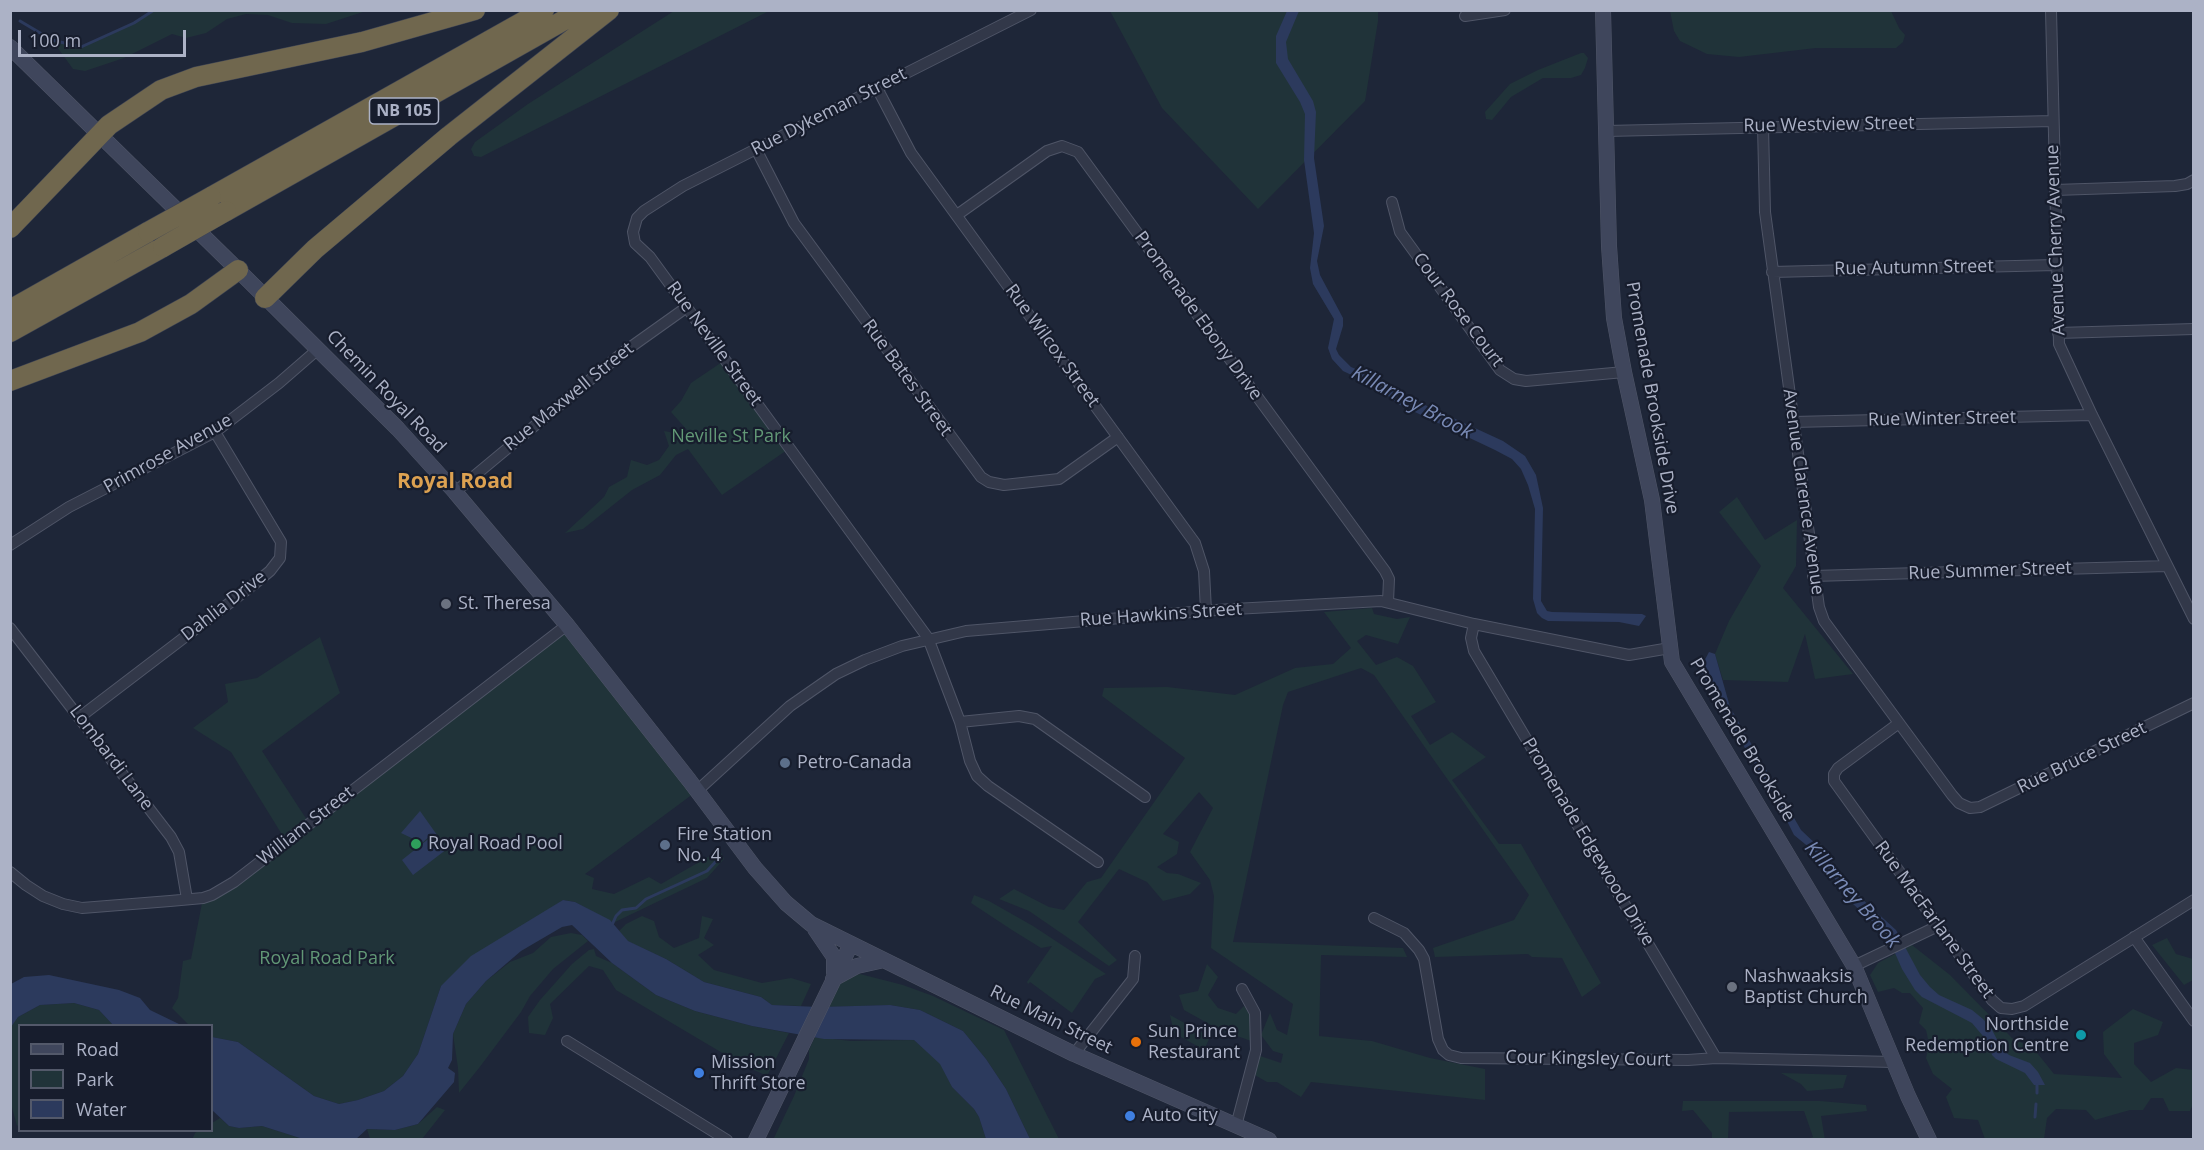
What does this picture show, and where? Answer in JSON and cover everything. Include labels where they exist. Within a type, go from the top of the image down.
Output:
[{"type":"highway","points":[[10,228],[80,158],[100,133],[160,90],[196,77],[362,42],[475,10]]},
{"type":"highway","name":"NB 105","points":[[10,310],[544,10]]},
{"type":"highway","name":"NB 105","points":[[10,332],[582,10]]},
{"type":"highway","points":[[265,298],[315,249],[440,144],[609,10]]},
{"type":"highway","points":[[10,381],[140,332],[190,304],[238,270]]},
{"type":"main road","name":"Promenade Brookside Drive","points":[[1603,10],[1608,246],[1614,318],[1652,500],[1670,648]]},
{"type":"main road","name":"Chemin Royal Road","points":[[10,47],[100,133],[398,429],[455,492],[567,625],[755,868],[786,903],[811,924],[850,944]]},
{"type":"main road","name":"Promenade Brookside","points":[[1670,648],[1672,662],[1854,966],[1908,1096],[1929,1140]]},
{"type":"main road","points":[[811,924],[834,957],[836,966],[829,985]]},
{"type":"main road","points":[[756,1140],[850,944]]},
{"type":"main road","name":"Rue Main Street","points":[[850,944],[1074,1054],[1269,1140]]},
{"type":"main road","points":[[829,985],[857,966],[884,960]]},
{"type":"street","name":"Rue Dykeman Street","points":[[634,225],[644,211],[683,186],[1032,10]]},
{"type":"street","points":[[1465,16],[1505,10]]},
{"type":"street","name":"Avenue Cherry Avenue","points":[[2051,10],[2058,333],[2063,355],[2193,619]]},
{"type":"street","name":"Rue Wilcox Street","points":[[877,88],[911,153],[1195,543],[1204,570],[1206,611]]},
{"type":"street","name":"Rue Westview Street","points":[[1606,131],[2053,121]]},
{"type":"street","name":"Avenue Clarence Avenue","points":[[1763,126],[1765,212],[1819,608],[1824,621],[1952,795],[1959,803],[1970,808]]},
{"type":"street","name":"Promenade Ebony Drive","points":[[957,215],[1047,151],[1062,146],[1078,152],[1385,571],[1389,579],[1388,602]]},
{"type":"street","name":"Rue Bates Street","points":[[756,149],[794,223],[981,477],[989,482],[1004,485],[1059,479],[1118,437]]},
{"type":"street","points":[[2055,190],[2175,186],[2187,184],[2193,180]]},
{"type":"street","name":"Cour Rose Court","points":[[1392,202],[1400,232],[1500,370],[1514,379],[1526,381],[1624,372]]},
{"type":"street","name":"Rue Neville Street","points":[[634,225],[635,243],[650,257],[928,638],[960,722],[970,761],[977,776],[1098,862]]},
{"type":"street","name":"Rue Autumn Street","points":[[1772,272],[2056,265]]},
{"type":"street","name":"Rue Maxwell Street","points":[[455,492],[621,354],[687,307]]},
{"type":"street","points":[[2058,333],[2193,329]]},
{"type":"street","name":"Primrose Avenue","points":[[10,546],[69,507],[215,432],[279,384],[317,350]]},
{"type":"street","name":"Rue Winter Street","points":[[1793,422],[2092,415]]},
{"type":"street","name":"Dahlia Drive","points":[[80,717],[253,585],[270,571],[280,558],[281,542],[215,432]]},
{"type":"street","name":"Rue Summer Street","points":[[1814,576],[2167,566]]},
{"type":"street","name":"Rue Hawkins Street","points":[[697,791],[783,712],[816,687],[865,660],[902,646],[928,638],[966,631],[1372,600],[1474,624],[1629,655],[1670,648]]},
{"type":"street","name":"Promenade Edgewood Drive","points":[[1474,624],[1471,638],[1474,651],[1716,1058]]},
{"type":"street","name":"William Street","points":[[10,872],[43,896],[82,908],[203,898],[212,895],[234,882],[567,625]]},
{"type":"street","name":"Lombardi Lane","points":[[10,628],[171,837],[179,852],[187,899]]},
{"type":"street","name":"Rue Bruce Street","points":[[1970,808],[1990,803],[2193,703]]},
{"type":"street","points":[[960,722],[1019,716],[1035,719],[1145,797]]},
{"type":"street","name":"Rue MacFarlane Street","points":[[1899,723],[1838,768],[1834,774],[1834,781],[1992,1000],[2001,1008],[2012,1009],[2024,1006],[2193,900]]},
{"type":"street","name":"Cour Kingsley Court","points":[[1374,918],[1404,933],[1419,950],[1424,960],[1438,1039],[1443,1050],[1449,1055],[1461,1058],[1688,1060],[1716,1058],[1894,1062]]},
{"type":"street","points":[[1854,966],[1938,926]]},
{"type":"street","points":[[2134,937],[2193,1021]]},
{"type":"street","points":[[1074,1054],[1132,979],[1135,956]]},
{"type":"street","points":[[1236,1126],[1256,1050],[1255,1012],[1242,989]]},
{"type":"street","points":[[567,1041],[727,1140]]},
{"type":"green space","points":[[154,10],[366,11],[326,24],[292,23],[268,15],[246,14],[227,19],[206,33],[186,38],[172,34],[124,58],[85,71],[73,69],[52,40],[81,47],[134,23]]},
{"type":"green space","points":[[674,11],[769,11],[481,157],[474,156],[471,149],[475,142],[528,104]]},
{"type":"green space","points":[[1110,11],[1378,11],[1365,101],[1258,209],[1162,108]]},
{"type":"green space","points":[[1670,11],[1891,11],[1905,35],[1903,42],[1896,48],[1816,48],[1739,57],[1707,54],[1680,41],[1674,31]]},
{"type":"green space","points":[[1581,53],[1588,58],[1581,75],[1571,78],[1543,78],[1511,97],[1492,120],[1486,119],[1485,112],[1510,84]]},
{"type":"green space","name":"Neville St Park","points":[[725,360],[790,448],[722,495],[688,449],[676,455],[660,475],[632,490],[583,529],[565,533],[604,497],[609,487],[627,477],[631,460],[647,465],[659,460],[669,446],[664,431],[680,434],[687,430],[671,412],[681,401],[691,383]]},
{"type":"green space","points":[[1737,497],[1765,540],[1797,520],[1796,566],[1783,588],[1853,674],[1815,679],[1805,634],[1788,682],[1723,680],[1715,654],[1729,621],[1761,566],[1719,512]]},
{"type":"green space","points":[[1372,608],[1374,614],[1397,619],[1410,617],[1398,644],[1366,635],[1357,641],[1376,665],[1397,657],[1413,666],[1436,702],[1411,716],[1430,745],[1452,732],[1486,757],[1452,780],[1499,844],[1521,844],[1601,983],[1582,997],[1562,958],[1532,957],[1528,954],[1435,957],[1433,948],[1514,920],[1529,895],[1374,675],[1361,668],[1288,692],[1283,705],[1233,942],[1403,948],[1407,957],[1321,955],[1319,1036],[1372,1041],[1430,1058],[1485,1069],[1485,1100],[1311,1082],[1301,1097],[1277,1082],[1267,1082],[1253,1074],[1257,1055],[1281,1063],[1283,1054],[1273,1051],[1261,1035],[1270,1013],[1277,1030],[1287,1035],[1293,1004],[1211,948],[1214,896],[1210,880],[1190,852],[1213,808],[1199,792],[1163,834],[1179,842],[1177,854],[1157,867],[1167,873],[1178,874],[1201,883],[1190,894],[1163,901],[1147,882],[1119,869],[1078,922],[1117,960],[1109,966],[1029,911],[999,899],[1014,889],[1049,907],[1064,910],[1087,882],[1101,878],[1185,758],[1102,696],[1104,688],[1167,687],[1235,695],[1295,668],[1333,664],[1351,648],[1324,612]]},
{"type":"green space","name":"Royal Road Park","points":[[567,625],[697,791],[585,874],[594,878],[592,889],[614,894],[649,877],[661,884],[720,850],[724,859],[707,878],[613,923],[575,902],[563,900],[441,986],[418,1054],[403,1076],[384,1091],[339,1104],[314,1096],[238,1042],[213,1037],[213,1024],[188,1024],[172,1008],[178,998],[183,961],[191,959],[203,898],[286,841],[231,752],[193,728],[228,702],[225,684],[257,678],[320,637],[340,693],[262,751],[309,823]]},
{"type":"green space","points":[[974,895],[1033,926],[1106,974],[1095,979],[1072,1013],[1027,982],[1052,946],[1041,948],[1012,930],[971,903]]},
{"type":"green space","points":[[642,916],[654,921],[659,937],[674,948],[699,938],[702,916],[713,919],[704,938],[714,945],[698,955],[714,970],[762,983],[791,978],[811,984],[801,1006],[772,1005],[761,997],[704,982],[666,959],[627,941],[619,931],[626,924]]},
{"type":"green space","points":[[571,933],[582,935],[588,941],[553,969],[530,996],[521,1012],[459,1093],[453,1034],[466,1004],[486,981],[510,962],[533,953],[551,937]]},
{"type":"green space","points":[[2167,938],[2176,954],[2193,959],[2193,980],[2184,985],[2152,945]]},
{"type":"green space","points":[[1912,945],[1950,975],[2012,1038],[2034,1049],[2054,1074],[2122,1078],[2104,1054],[2103,1032],[2133,1009],[2163,1022],[2158,1035],[2134,1043],[2134,1064],[2151,1082],[2176,1068],[2193,1070],[2193,1104],[2190,1111],[2169,1111],[2163,1098],[2151,1098],[2143,1110],[2130,1110],[2095,1120],[2086,1110],[2056,1109],[2047,1118],[2044,1139],[1985,1139],[1978,1120],[1954,1118],[1946,1097],[1952,1089],[1933,1074],[1926,1058],[1929,1044],[1926,1030],[1919,1023],[1923,1008],[1910,993],[1902,993],[1894,988],[1878,992],[1870,975],[1878,963]]},
{"type":"green space","points":[[594,949],[596,956],[612,963],[656,995],[695,1011],[789,1033],[767,1076],[741,1064],[616,990],[603,970],[589,966],[550,1004],[553,1018],[545,1035],[529,1033],[528,1017],[540,1000],[572,964],[589,950]]},
{"type":"green space","points":[[1207,964],[1218,977],[1208,995],[1218,1008],[1236,1014],[1244,1006],[1252,1018],[1251,1041],[1218,1029],[1184,1010],[1179,995],[1198,991]]},
{"type":"green space","points":[[860,974],[903,985],[933,996],[1004,1030],[1059,1139],[1030,1139],[1006,1089],[986,1059],[963,1031],[920,1010],[890,1005],[829,1007],[840,984],[849,977]]},
{"type":"green space","points":[[74,1003],[99,1010],[112,1024],[18,1024],[17,1126],[11,1104],[10,1027],[18,1017],[40,1005]]},
{"type":"green space","points":[[1170,1015],[1210,1037],[1204,1050],[1174,1033]]},
{"type":"green space","points":[[815,1037],[851,1041],[914,1040],[941,1064],[952,1087],[974,1109],[986,1139],[773,1140],[794,1096]]},
{"type":"green space","points":[[1781,1073],[1847,1075],[1843,1088],[1807,1091],[1801,1084]]},
{"type":"green space","points":[[1683,1101],[1820,1101],[1866,1105],[1867,1111],[1821,1116],[1825,1140],[1810,1139],[1813,1137],[1804,1111],[1729,1112],[1728,1139],[1712,1139],[1712,1133],[1693,1110],[1682,1111]]},
{"type":"green space","points":[[437,1107],[445,1110],[422,1139],[370,1139],[367,1129],[395,1130],[418,1124]]},
{"type":"green space","points":[[220,1118],[229,1126],[239,1128],[262,1126],[303,1139],[192,1140],[196,1132],[213,1132],[213,1122]]},
{"type":"water","points":[[1287,11],[1299,11],[1286,42],[1288,59],[1313,101],[1316,112],[1314,158],[1324,226],[1317,261],[1320,275],[1343,318],[1336,349],[1339,355],[1351,367],[1379,379],[1412,399],[1503,441],[1525,456],[1536,475],[1543,508],[1541,601],[1547,611],[1642,614],[1646,616],[1639,626],[1619,622],[1548,621],[1542,618],[1537,613],[1533,599],[1535,509],[1521,469],[1512,459],[1495,450],[1398,404],[1377,387],[1343,371],[1332,359],[1328,348],[1334,319],[1313,284],[1310,268],[1314,233],[1304,160],[1305,114],[1276,63],[1276,36]]},
{"type":"water","points":[[1709,652],[1715,654],[1730,707],[1801,830],[1820,848],[1862,899],[1896,930],[1920,975],[1930,987],[1939,995],[1972,1010],[1983,1019],[1991,1028],[2002,1049],[2009,1055],[2030,1063],[2045,1085],[2034,1085],[2025,1073],[1996,1059],[1992,1055],[1988,1042],[1972,1023],[1922,997],[1902,969],[1887,935],[1853,904],[1816,853],[1794,835],[1775,797],[1721,709],[1700,669]]},
{"type":"water","points":[[420,811],[447,849],[413,875],[402,860],[432,836],[422,843],[401,833]]},
{"type":"water","points":[[563,900],[575,902],[610,920],[628,941],[666,959],[704,982],[761,997],[772,1005],[819,1007],[890,1005],[920,1010],[963,1031],[986,1059],[1006,1089],[1030,1139],[986,1139],[974,1109],[952,1087],[940,1064],[914,1040],[824,1039],[752,1026],[695,1011],[656,995],[612,963],[572,925],[562,927],[521,951],[486,981],[466,1004],[453,1034],[452,1060],[448,1068],[455,1073],[454,1082],[418,1124],[395,1130],[367,1129],[355,1140],[303,1139],[262,1126],[239,1128],[229,1126],[213,1111],[213,1037],[238,1042],[314,1096],[339,1104],[384,1091],[403,1076],[418,1054],[441,986],[471,956]]},
{"type":"water","points":[[49,975],[119,990],[140,998],[150,1010],[179,1024],[112,1024],[99,1010],[74,1003],[40,1005],[18,1017],[11,1027],[11,984],[24,977]]},
{"type":"waterway","points":[[20,21],[52,40],[81,47],[134,23],[154,10]]},
{"type":"waterway","points":[[612,925],[622,910],[636,908],[646,899],[707,871],[719,858]]},
{"type":"waterway","name":"Killarney Brook","points":[[2037,1085],[2037,1093]]},
{"type":"waterway","name":"Killarney Brook","points":[[2035,1117],[2036,1104]]},
{"type":"place","name":"St. Theresa","points":[[446,604]]},
{"type":"place","name":"Petro-Canada","points":[[785,763]]},
{"type":"place","name":"Royal Road Pool","points":[[416,844]]},
{"type":"place","name":"Fire Station No. 4","points":[[665,845]]},
{"type":"place","name":"Nashwaaksis Baptist Church","points":[[1732,987]]},
{"type":"place","name":"Northside Redemption Centre","points":[[2081,1035]]},
{"type":"place","name":"Sun Prince Restaurant","points":[[1136,1042]]},
{"type":"place","name":"Mission Thrift Store","points":[[699,1073]]},
{"type":"place","name":"Auto City","points":[[1130,1116]]},
{"type":"district","name":"Royal Road","points":[[455,482]]}]
